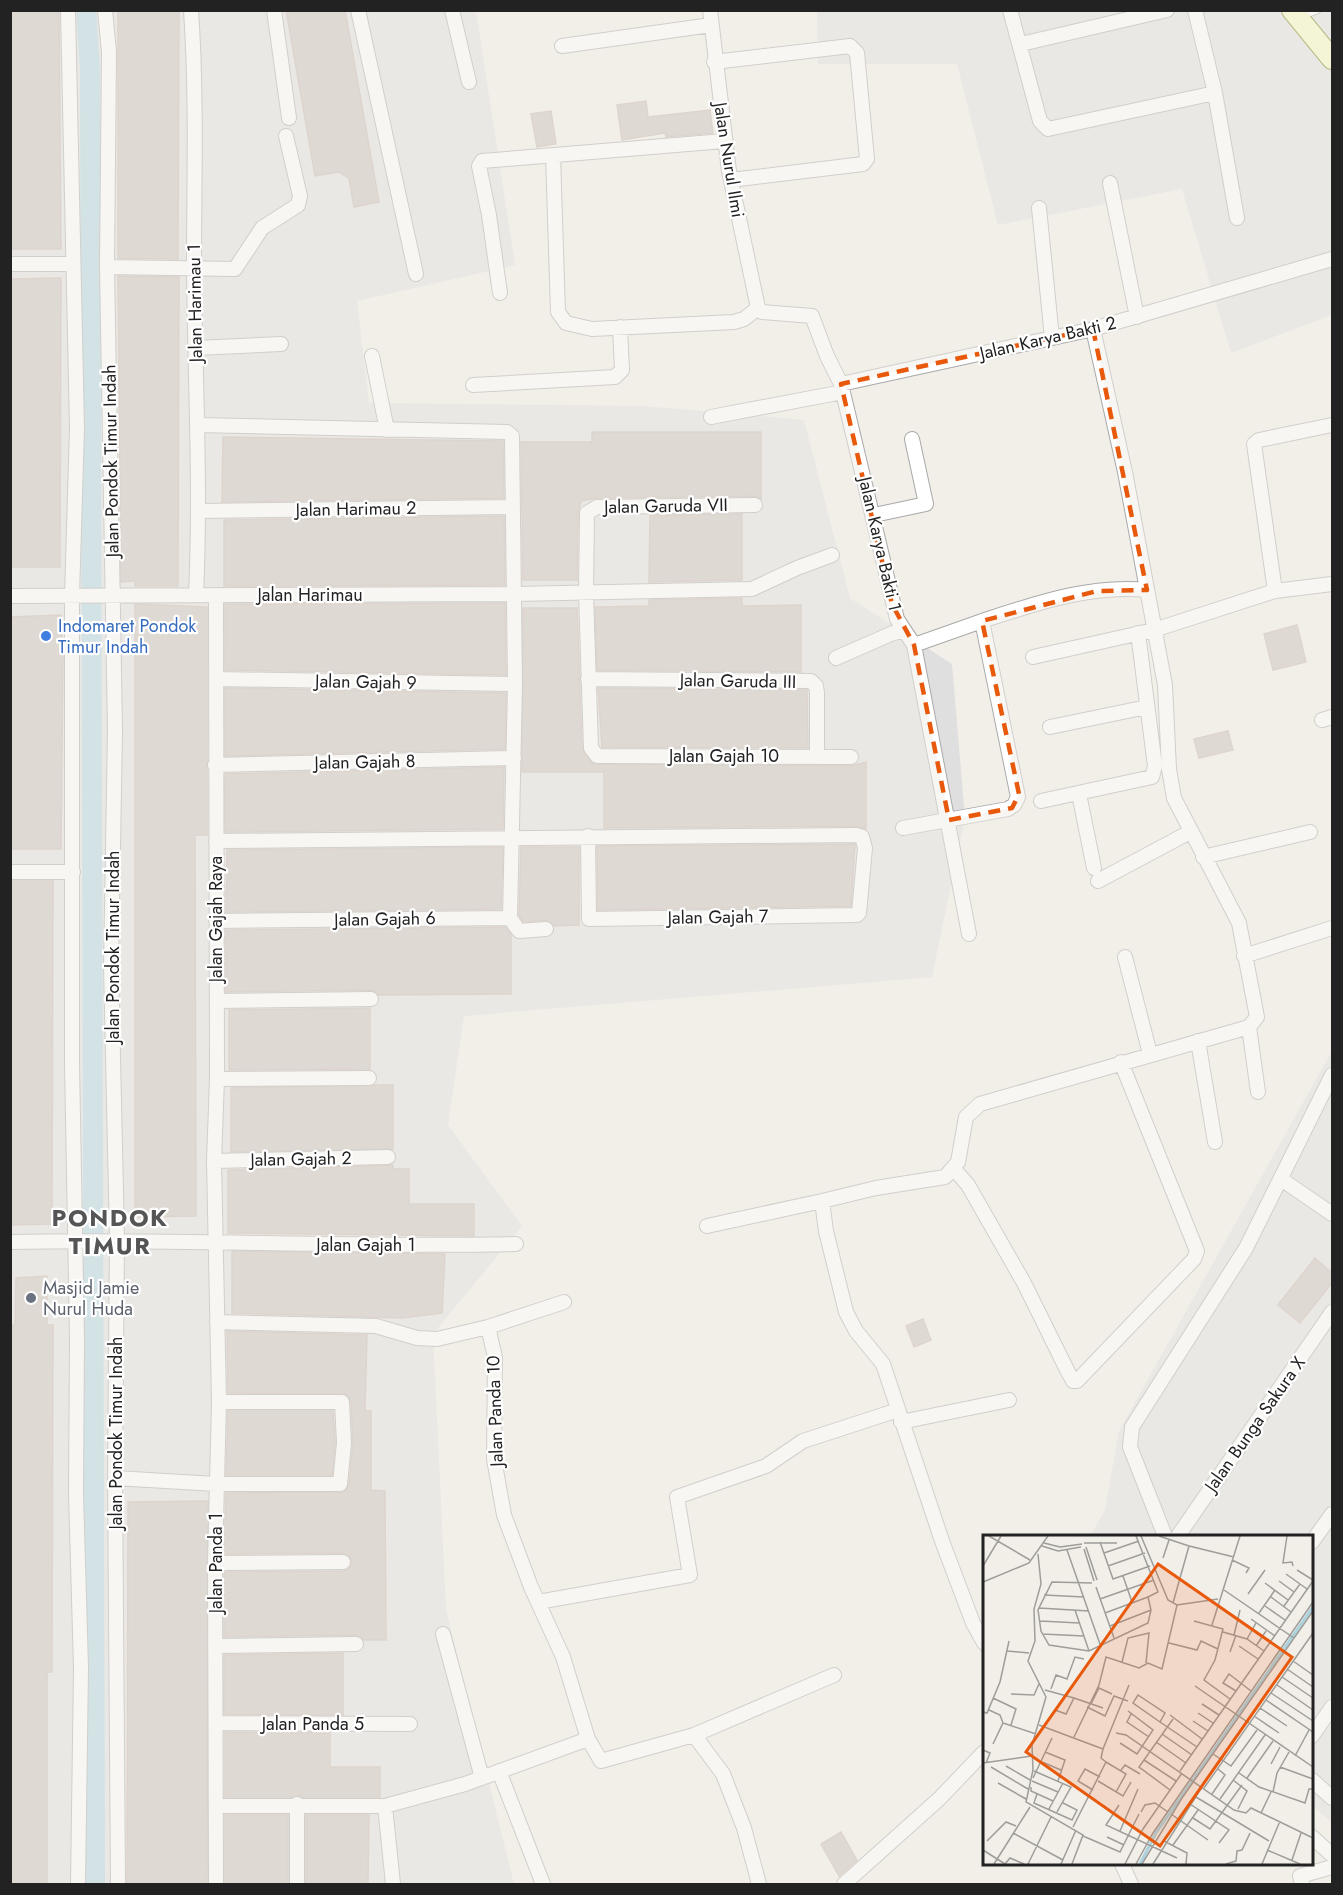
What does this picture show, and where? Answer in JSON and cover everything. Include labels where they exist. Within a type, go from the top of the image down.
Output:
[{"type":"main road","points":[[1295,13],[1332,59]]},
{"type":"street","name":"Jalan Pondok Timur Indah","points":[[68,10],[76,428],[73,872],[81,1240],[76,1493],[81,1668],[78,1884]]},
{"type":"street","name":"Jalan Pondok Timur Indah","points":[[105,10],[109,52],[108,596],[115,730],[111,966],[118,1884]]},
{"type":"street","name":"Jalan Harimau 1","points":[[191,10],[196,133],[194,269],[199,511],[196,595]]},
{"type":"street","points":[[274,10],[289,118]]},
{"type":"street","points":[[358,10],[416,274]]},
{"type":"street","points":[[452,10],[469,82]]},
{"type":"street","name":"Jalan Nurul Ilmi","points":[[710,10],[724,141],[758,308]]},
{"type":"street","points":[[1010,10],[1040,121],[1048,129],[1215,93]]},
{"type":"street","points":[[1021,44],[1167,10]]},
{"type":"street","points":[[1195,10],[1215,93],[1237,218]]},
{"type":"street","points":[[562,46],[711,25]]},
{"type":"street","points":[[714,62],[850,46],[857,53],[867,159],[863,164],[731,180]]},
{"type":"street","points":[[107,267],[235,269],[262,228],[298,206],[300,196],[286,136]]},
{"type":"street","points":[[500,293],[479,163],[482,160],[724,141]]},
{"type":"street","points":[[553,155],[560,316],[570,325],[592,329],[739,321],[758,308]]},
{"type":"street","points":[[1110,183],[1137,317]]},
{"type":"street","points":[[1039,208],[1052,338]]},
{"type":"street","name":"Jalan Karya Bakti 2","points":[[711,417],[1093,329],[1332,259]]},
{"type":"street","points":[[10,264],[73,264]]},
{"type":"street","name":"Jalan Karya Bakti 1","points":[[758,308],[762,312],[812,316],[842,388],[874,515],[892,604],[904,632],[914,645],[969,934]]},
{"type":"street","points":[[473,385],[615,377],[620,375],[622,370],[620,327]]},
{"type":"street","points":[[707,1226],[876,1188],[945,1177],[954,1169],[961,1151],[966,1117],[980,1104],[1249,1027],[1257,1017],[1239,923],[1174,798],[1165,685],[1093,329]]},
{"type":"street","points":[[196,348],[281,344]]},
{"type":"street","points":[[372,356],[387,430]]},
{"type":"street","points":[[1275,591],[1254,444],[1259,440],[1332,424]]},
{"type":"street","points":[[197,425],[507,432],[513,438],[515,684],[510,918]]},
{"type":"street","points":[[874,515],[926,504],[912,440]]},
{"type":"street","name":"Jalan Garuda VII","points":[[586,594],[586,517],[593,508],[755,505]]},
{"type":"street","name":"Jalan Harimau 2","points":[[199,511],[513,507]]},
{"type":"street","name":"Jalan Harimau","points":[[10,596],[586,594],[752,590],[797,568],[832,555]]},
{"type":"street","points":[[1033,657],[1154,630],[1275,591],[1332,584]]},
{"type":"street","points":[[914,645],[1037,604],[1097,591],[1147,591]]},
{"type":"street","points":[[586,594],[588,679]]},
{"type":"street","name":"Jalan Gajah Raya","points":[[216,596],[217,1079],[214,1161],[216,1242]]},
{"type":"street","points":[[903,828],[1008,810],[1018,798],[982,621]]},
{"type":"street","points":[[836,658],[893,633],[904,632]]},
{"type":"street","points":[[1041,801],[1152,777],[1155,766],[1138,633]]},
{"type":"street","name":"Jalan Gajah 9","points":[[217,679],[515,684]]},
{"type":"street","name":"Jalan Garuda III","points":[[588,679],[811,681],[816,688],[816,756]]},
{"type":"street","name":"Jalan Gajah 10","points":[[588,679],[591,748],[597,756],[851,757]]},
{"type":"street","points":[[1050,727],[1147,707]]},
{"type":"street","name":"Jalan Gajah 8","points":[[215,765],[514,758]]},
{"type":"street","points":[[1078,794],[1096,874],[1190,832]]},
{"type":"street","points":[[1203,857],[1310,832]]},
{"type":"street","points":[[216,841],[588,836]]},
{"type":"street","name":"Jalan Gajah 7","points":[[588,836],[859,836],[865,848],[859,913],[847,916],[589,919],[588,836]]},
{"type":"street","points":[[10,872],[73,872]]},
{"type":"street","name":"Jalan Gajah 6","points":[[216,921],[510,918],[519,931],[546,929]]},
{"type":"street","points":[[1244,956],[1332,928]]},
{"type":"street","points":[[1125,957],[1150,1054]]},
{"type":"street","points":[[217,1000],[371,999]]},
{"type":"street","points":[[1249,1027],[1258,1092]]},
{"type":"street","points":[[1198,1041],[1215,1142]]},
{"type":"street","points":[[954,1169],[971,1189],[1024,1283],[1067,1370],[1074,1381],[1077,1381],[1194,1259],[1197,1251],[1196,1243],[1121,1062]]},
{"type":"street","points":[[1165,1535],[1130,1447],[1132,1427],[1246,1248],[1332,1075]]},
{"type":"street","points":[[217,1079],[369,1078]]},
{"type":"street","name":"Jalan Gajah 2","points":[[214,1161],[388,1156]]},
{"type":"street","points":[[1281,1179],[1332,1214]]},
{"type":"street","points":[[822,1201],[826,1232],[846,1312],[856,1331],[883,1364],[973,1623],[983,1641]]},
{"type":"street","name":"Jalan Gajah 1","points":[[10,1242],[113,1239],[324,1245],[516,1244]]},
{"type":"street","name":"Jalan Panda 1","points":[[216,1242],[219,1402],[215,1563],[216,1884]]},
{"type":"street","points":[[217,1322],[376,1326],[417,1338],[437,1339],[488,1327],[564,1302]]},
{"type":"street","name":"Jalan Bunga Sakura X","points":[[1179,1535],[1332,1312]]},
{"type":"street","name":"Jalan Panda 10","points":[[488,1327],[495,1357],[494,1459],[504,1515],[538,1602],[563,1657],[588,1739],[596,1756],[603,1761],[694,1735]]},
{"type":"street","points":[[538,1602],[690,1575],[677,1497],[766,1466],[803,1441],[900,1416],[1010,1400]]},
{"type":"street","points":[[115,1478],[216,1484],[340,1484],[344,1443],[342,1401],[219,1402]]},
{"type":"street","points":[[1313,1539],[1332,1514]]},
{"type":"street","points":[[215,1563],[343,1562]]},
{"type":"street","points":[[443,1634],[482,1778]]},
{"type":"street","points":[[217,1646],[356,1644]]},
{"type":"street","points":[[759,1884],[744,1828],[723,1774],[694,1735],[834,1675]]},
{"type":"street","points":[[1313,1733],[1332,1707]]},
{"type":"street","name":"Jalan Panda 5","points":[[216,1723],[410,1724]]},
{"type":"street","points":[[216,1806],[297,1804],[385,1806],[482,1778],[588,1739]]},
{"type":"street","points":[[844,1884],[939,1799],[983,1753]]},
{"type":"street","points":[[499,1771],[543,1884]]},
{"type":"street","points":[[1313,1782],[1332,1798]]},
{"type":"street","points":[[297,1804],[297,1884]]},
{"type":"street","points":[[385,1806],[393,1884]]},
{"type":"street","points":[[1313,1839],[1332,1855]]},
{"type":"street","points":[[1123,1865],[1131,1884]]},
{"type":"street","points":[[1302,1884],[1300,1876],[1332,1867]]},
{"type":"lane","points":[[1295,13],[1317,10]]},
{"type":"highlighted area","points":[[1093,329],[1147,590],[1097,591],[982,621],[1019,794],[1012,808],[949,820],[914,645],[892,604],[841,384]]},
{"type":"shaded area","points":[[11,11],[476,11],[515,265],[357,301],[369,403],[643,406],[804,420],[850,598],[952,664],[965,818],[932,977],[464,1016],[448,1125],[522,1226],[433,1334],[446,1609],[514,1884],[11,1884]]},
{"type":"shaded area","points":[[817,11],[1332,11],[1332,315],[1231,353],[1182,189],[998,225],[957,64],[818,64]]},
{"type":"shaded area","points":[[1332,1051],[1332,1823],[1313,1806],[1313,1535],[1091,1535],[1105,1510],[1119,1431]]},
{"type":"building","points":[[10,10],[59,10],[61,249],[10,249]]},
{"type":"building","points":[[118,10],[179,10],[178,259],[118,258]]},
{"type":"building","points":[[286,10],[345,10],[379,202],[354,207],[349,178],[339,172],[315,176]]},
{"type":"building","points":[[646,101],[648,117],[710,110],[713,133],[666,137],[665,133],[622,140],[617,105]]},
{"type":"building","points":[[551,111],[556,144],[537,147],[531,114]]},
{"type":"building","points":[[118,276],[179,277],[178,586],[135,586],[135,581],[121,582]]},
{"type":"building","points":[[61,278],[60,567],[10,567],[10,279]]},
{"type":"building","points":[[592,432],[761,432],[761,499],[755,496],[597,498],[581,501],[578,513],[577,580],[523,580],[521,442],[592,442]]},
{"type":"building","points":[[223,437],[503,441],[504,498],[222,502]]},
{"type":"building","points":[[742,514],[742,580],[649,582],[650,515]]},
{"type":"building","points":[[504,516],[505,585],[224,586],[224,520]]},
{"type":"building","points":[[742,598],[742,606],[801,605],[801,672],[597,670],[595,607],[649,606],[649,600]]},
{"type":"building","points":[[505,603],[506,675],[225,670],[225,604]]},
{"type":"building","points":[[135,604],[207,607],[207,835],[195,835],[196,1216],[135,1217]]},
{"type":"building","points":[[523,608],[577,608],[582,748],[593,764],[851,766],[866,762],[866,829],[856,826],[604,828],[604,772],[522,772]]},
{"type":"building","points":[[61,615],[63,655],[61,849],[10,849],[10,617]]},
{"type":"building","points":[[1297,625],[1306,662],[1273,670],[1264,634]]},
{"type":"building","points":[[225,688],[506,693],[505,749],[225,756]]},
{"type":"building","points":[[598,688],[807,690],[808,748],[602,747]]},
{"type":"building","points":[[1228,731],[1233,750],[1199,758],[1194,739]]},
{"type":"building","points":[[504,767],[503,829],[225,832],[225,774]]},
{"type":"building","points":[[855,844],[851,906],[598,910],[597,846]]},
{"type":"building","points":[[503,847],[501,909],[226,912],[227,850]]},
{"type":"building","points":[[521,847],[579,847],[579,925],[554,926],[546,920],[523,922],[519,915]]},
{"type":"building","points":[[10,881],[53,881],[52,1224],[10,1225]]},
{"type":"building","points":[[505,927],[511,935],[511,994],[379,995],[371,990],[226,992],[226,930]]},
{"type":"building","points":[[370,1008],[370,1069],[229,1070],[229,1010]]},
{"type":"building","points":[[393,1085],[393,1149],[231,1152],[231,1088]]},
{"type":"building","points":[[393,1165],[393,1169],[409,1169],[409,1204],[474,1204],[474,1236],[228,1233],[228,1170]]},
{"type":"building","points":[[232,1251],[445,1254],[442,1313],[402,1318],[232,1313]]},
{"type":"building","points":[[1315,1258],[1332,1273],[1332,1283],[1300,1323],[1278,1305]]},
{"type":"building","points":[[47,1276],[47,1325],[53,1325],[52,1672],[47,1672],[47,1884],[10,1884],[10,1325],[15,1325],[16,1278]]},
{"type":"building","points":[[923,1319],[931,1340],[914,1347],[906,1326]]},
{"type":"building","points":[[227,1331],[367,1335],[365,1411],[371,1411],[371,1490],[385,1491],[386,1640],[364,1640],[356,1635],[224,1637],[224,1572],[343,1571],[348,1569],[352,1563],[350,1557],[343,1553],[224,1554],[226,1493],[344,1492],[349,1485],[353,1443],[351,1402],[346,1394],[228,1393]]},
{"type":"building","points":[[228,1411],[333,1411],[335,1443],[332,1475],[226,1475]]},
{"type":"building","points":[[208,1501],[207,1884],[127,1884],[128,1502]]},
{"type":"building","points":[[343,1653],[343,1715],[224,1714],[224,1655]]},
{"type":"building","points":[[225,1732],[330,1733],[330,1767],[380,1767],[380,1797],[225,1797]]},
{"type":"building","points":[[225,1815],[288,1815],[288,1884],[225,1884]]},
{"type":"building","points":[[306,1815],[369,1815],[368,1884],[306,1884]]},
{"type":"building","points":[[841,1832],[857,1860],[839,1876],[821,1844]]},
{"type":"waterway","points":[[86,10],[90,67],[95,1884]]},
{"type":"place","name":"Indomaret Pondok Timur Indah","points":[[46,636]]},
{"type":"place","name":"Masjid Jamie Nurul Huda","points":[[31,1298]]},
{"type":"district","name":"PONDOK TIMUR","points":[[110,1232]]}]
